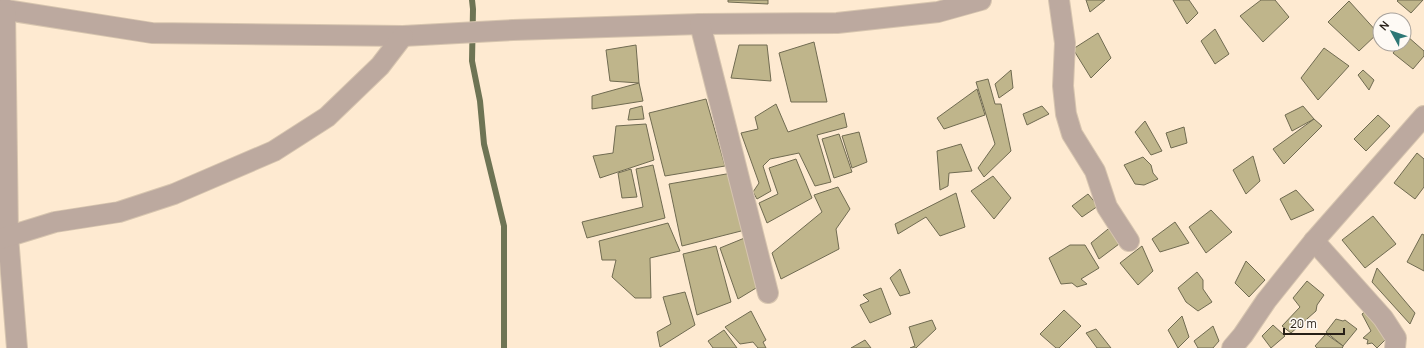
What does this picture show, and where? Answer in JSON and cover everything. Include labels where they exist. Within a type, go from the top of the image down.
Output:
[{"type":"street","points":[[17,348],[4,238],[3,9],[152,33],[402,36],[514,30],[700,24],[837,23],[938,12],[981,0]]},
{"type":"street","points":[[1059,0],[1065,43],[1063,86],[1066,114],[1072,134],[1095,171],[1107,207],[1129,242]]},
{"type":"street","points":[[700,24],[768,293]]},
{"type":"street","points":[[4,238],[55,222],[119,212],[174,194],[274,151],[327,117],[380,66],[402,36]]},
{"type":"street","points":[[1242,344],[1266,301],[1314,241],[1424,116]]},
{"type":"street","points":[[1314,241],[1383,318],[1396,338],[1395,348]]},
{"type":"building","points":[[728,0],[768,0],[768,4],[728,2]]},
{"type":"building","points":[[1086,0],[1105,0],[1090,12]]},
{"type":"building","points":[[1173,0],[1189,0],[1198,13],[1187,24]]},
{"type":"building","points":[[1261,0],[1275,0],[1289,17],[1263,42],[1240,16]]},
{"type":"building","points":[[1423,0],[1412,12],[1410,12],[1397,1]]},
{"type":"building","points":[[1349,1],[1372,26],[1372,39],[1359,51],[1328,22]]},
{"type":"building","points":[[1215,29],[1229,54],[1215,64],[1201,41]]},
{"type":"building","points":[[1098,33],[1111,58],[1091,78],[1073,49]]},
{"type":"building","points":[[1412,40],[1424,51],[1424,56],[1413,69],[1393,53],[1412,52]]},
{"type":"building","points":[[814,42],[827,102],[791,102],[779,53]]},
{"type":"building","points":[[636,45],[639,83],[610,81],[606,50]]},
{"type":"building","points":[[739,45],[767,45],[771,81],[731,78]]},
{"type":"building","points":[[1324,48],[1349,66],[1318,100],[1301,78]]},
{"type":"building","points":[[1011,70],[1013,88],[999,98],[995,84]]},
{"type":"building","points":[[1363,70],[1374,80],[1369,90],[1358,75]]},
{"type":"building","points":[[988,79],[995,104],[1001,104],[1011,151],[984,177],[978,168],[995,144],[976,82]]},
{"type":"building","points":[[639,83],[643,101],[592,109],[592,96]]},
{"type":"building","points":[[977,89],[985,115],[944,129],[937,118]]},
{"type":"building","points":[[706,99],[725,166],[665,176],[649,113]]},
{"type":"building","points":[[776,104],[788,132],[844,113],[847,127],[817,135],[831,182],[815,186],[799,153],[770,159],[763,166],[771,191],[757,199],[753,192],[759,183],[741,133],[758,129],[755,117]]},
{"type":"building","points":[[642,106],[644,119],[628,120],[630,109]]},
{"type":"building","points":[[1042,106],[1049,114],[1027,125],[1023,114]]},
{"type":"building","points":[[1303,106],[1314,119],[1292,131],[1285,115]]},
{"type":"building","points":[[1378,115],[1390,126],[1366,151],[1354,139]]},
{"type":"building","points":[[1314,119],[1322,126],[1284,164],[1273,149]]},
{"type":"building","points":[[1145,121],[1162,151],[1151,155],[1135,132]]},
{"type":"building","points":[[646,124],[654,160],[600,178],[593,156],[613,153],[616,126]]},
{"type":"building","points":[[1184,127],[1187,143],[1171,148],[1166,133]]},
{"type":"building","points":[[859,132],[867,162],[852,168],[842,136]]},
{"type":"building","points":[[839,134],[852,172],[834,178],[822,139]]},
{"type":"building","points":[[961,144],[972,171],[949,173],[948,186],[940,190],[937,151]]},
{"type":"building","points":[[1417,153],[1424,159],[1424,187],[1415,199],[1394,183]]},
{"type":"building","points":[[1253,156],[1260,181],[1246,194],[1233,170]]},
{"type":"building","points":[[1143,157],[1151,165],[1153,173],[1158,179],[1144,185],[1135,184],[1124,165]]},
{"type":"building","points":[[796,159],[812,198],[767,223],[759,203],[778,194],[769,168]]},
{"type":"building","points":[[653,165],[665,218],[587,238],[582,222],[643,207],[636,169]]},
{"type":"building","points":[[631,169],[637,197],[622,198],[618,173]]},
{"type":"building","points":[[732,173],[745,230],[682,246],[669,184]]},
{"type":"building","points":[[993,176],[1011,198],[994,219],[971,191]]},
{"type":"building","points":[[838,187],[850,209],[836,229],[839,249],[781,279],[772,253],[822,212],[814,195]]},
{"type":"building","points":[[1296,190],[1314,210],[1291,220],[1280,199]]},
{"type":"building","points":[[956,193],[965,227],[940,236],[926,217],[898,234],[895,224]]},
{"type":"building","points":[[1088,194],[1098,206],[1082,217],[1072,206]]},
{"type":"building","points":[[1211,210],[1232,232],[1206,253],[1189,227]]},
{"type":"building","points":[[1373,216],[1396,244],[1365,268],[1342,240]]},
{"type":"building","points":[[1175,222],[1189,243],[1160,252],[1152,239]]},
{"type":"building","points":[[668,223],[680,251],[650,258],[651,298],[635,298],[612,277],[616,260],[602,260],[599,241]]},
{"type":"building","points":[[1113,225],[1127,238],[1099,259],[1091,243]]},
{"type":"building","points":[[1422,234],[1424,235],[1424,271],[1407,262]]},
{"type":"building","points":[[747,237],[761,285],[738,299],[720,248]]},
{"type":"building","points":[[1070,245],[1085,245],[1099,268],[1081,279],[1087,284],[1077,287],[1072,283],[1061,284],[1049,258]]},
{"type":"building","points":[[716,246],[731,302],[697,315],[683,254]]},
{"type":"building","points":[[1142,246],[1153,271],[1138,285],[1120,263]]},
{"type":"building","points":[[1246,261],[1265,280],[1249,297],[1235,283]]},
{"type":"building","points":[[1377,268],[1415,313],[1410,324],[1372,282]]},
{"type":"building","points":[[900,269],[910,293],[900,296],[890,278]]},
{"type":"building","points":[[1197,272],[1203,280],[1203,289],[1212,302],[1198,311],[1186,302],[1178,288]]},
{"type":"building","points":[[1307,281],[1324,295],[1317,305],[1316,311],[1291,333],[1282,326],[1300,307],[1293,298]]},
{"type":"building","points":[[881,288],[891,314],[870,323],[860,305],[869,301],[863,295]]},
{"type":"building","points":[[685,292],[695,325],[660,347],[657,332],[671,324],[663,297]]},
{"type":"building","points":[[1064,310],[1081,326],[1059,348],[1056,348],[1040,334]]},
{"type":"building","points":[[1367,310],[1390,335],[1377,348],[1372,343],[1367,344],[1368,340],[1363,338],[1371,331],[1362,314]]},
{"type":"building","points":[[751,311],[766,340],[763,342],[766,348],[758,348],[753,342],[740,344],[725,327]]},
{"type":"building","points":[[1182,316],[1189,337],[1178,348],[1168,330]]},
{"type":"building","points":[[1336,319],[1343,321],[1345,320],[1357,329],[1343,346],[1326,332]]},
{"type":"building","points":[[932,320],[936,329],[916,348],[910,348],[915,346],[909,327]]},
{"type":"building","points":[[1273,325],[1285,336],[1271,348],[1262,336]]},
{"type":"building","points":[[1213,326],[1219,341],[1213,348],[1198,348],[1194,341]]},
{"type":"building","points":[[1096,329],[1111,348],[1097,348],[1086,333]]},
{"type":"building","points":[[724,330],[737,348],[713,348],[708,341]]},
{"type":"building","points":[[1326,334],[1343,347],[1317,348],[1315,346]]},
{"type":"building","points":[[865,340],[871,348],[851,348]]},
{"type":"waterway","points":[[472,0],[472,61],[480,101],[484,144],[504,226],[504,348]]}]
